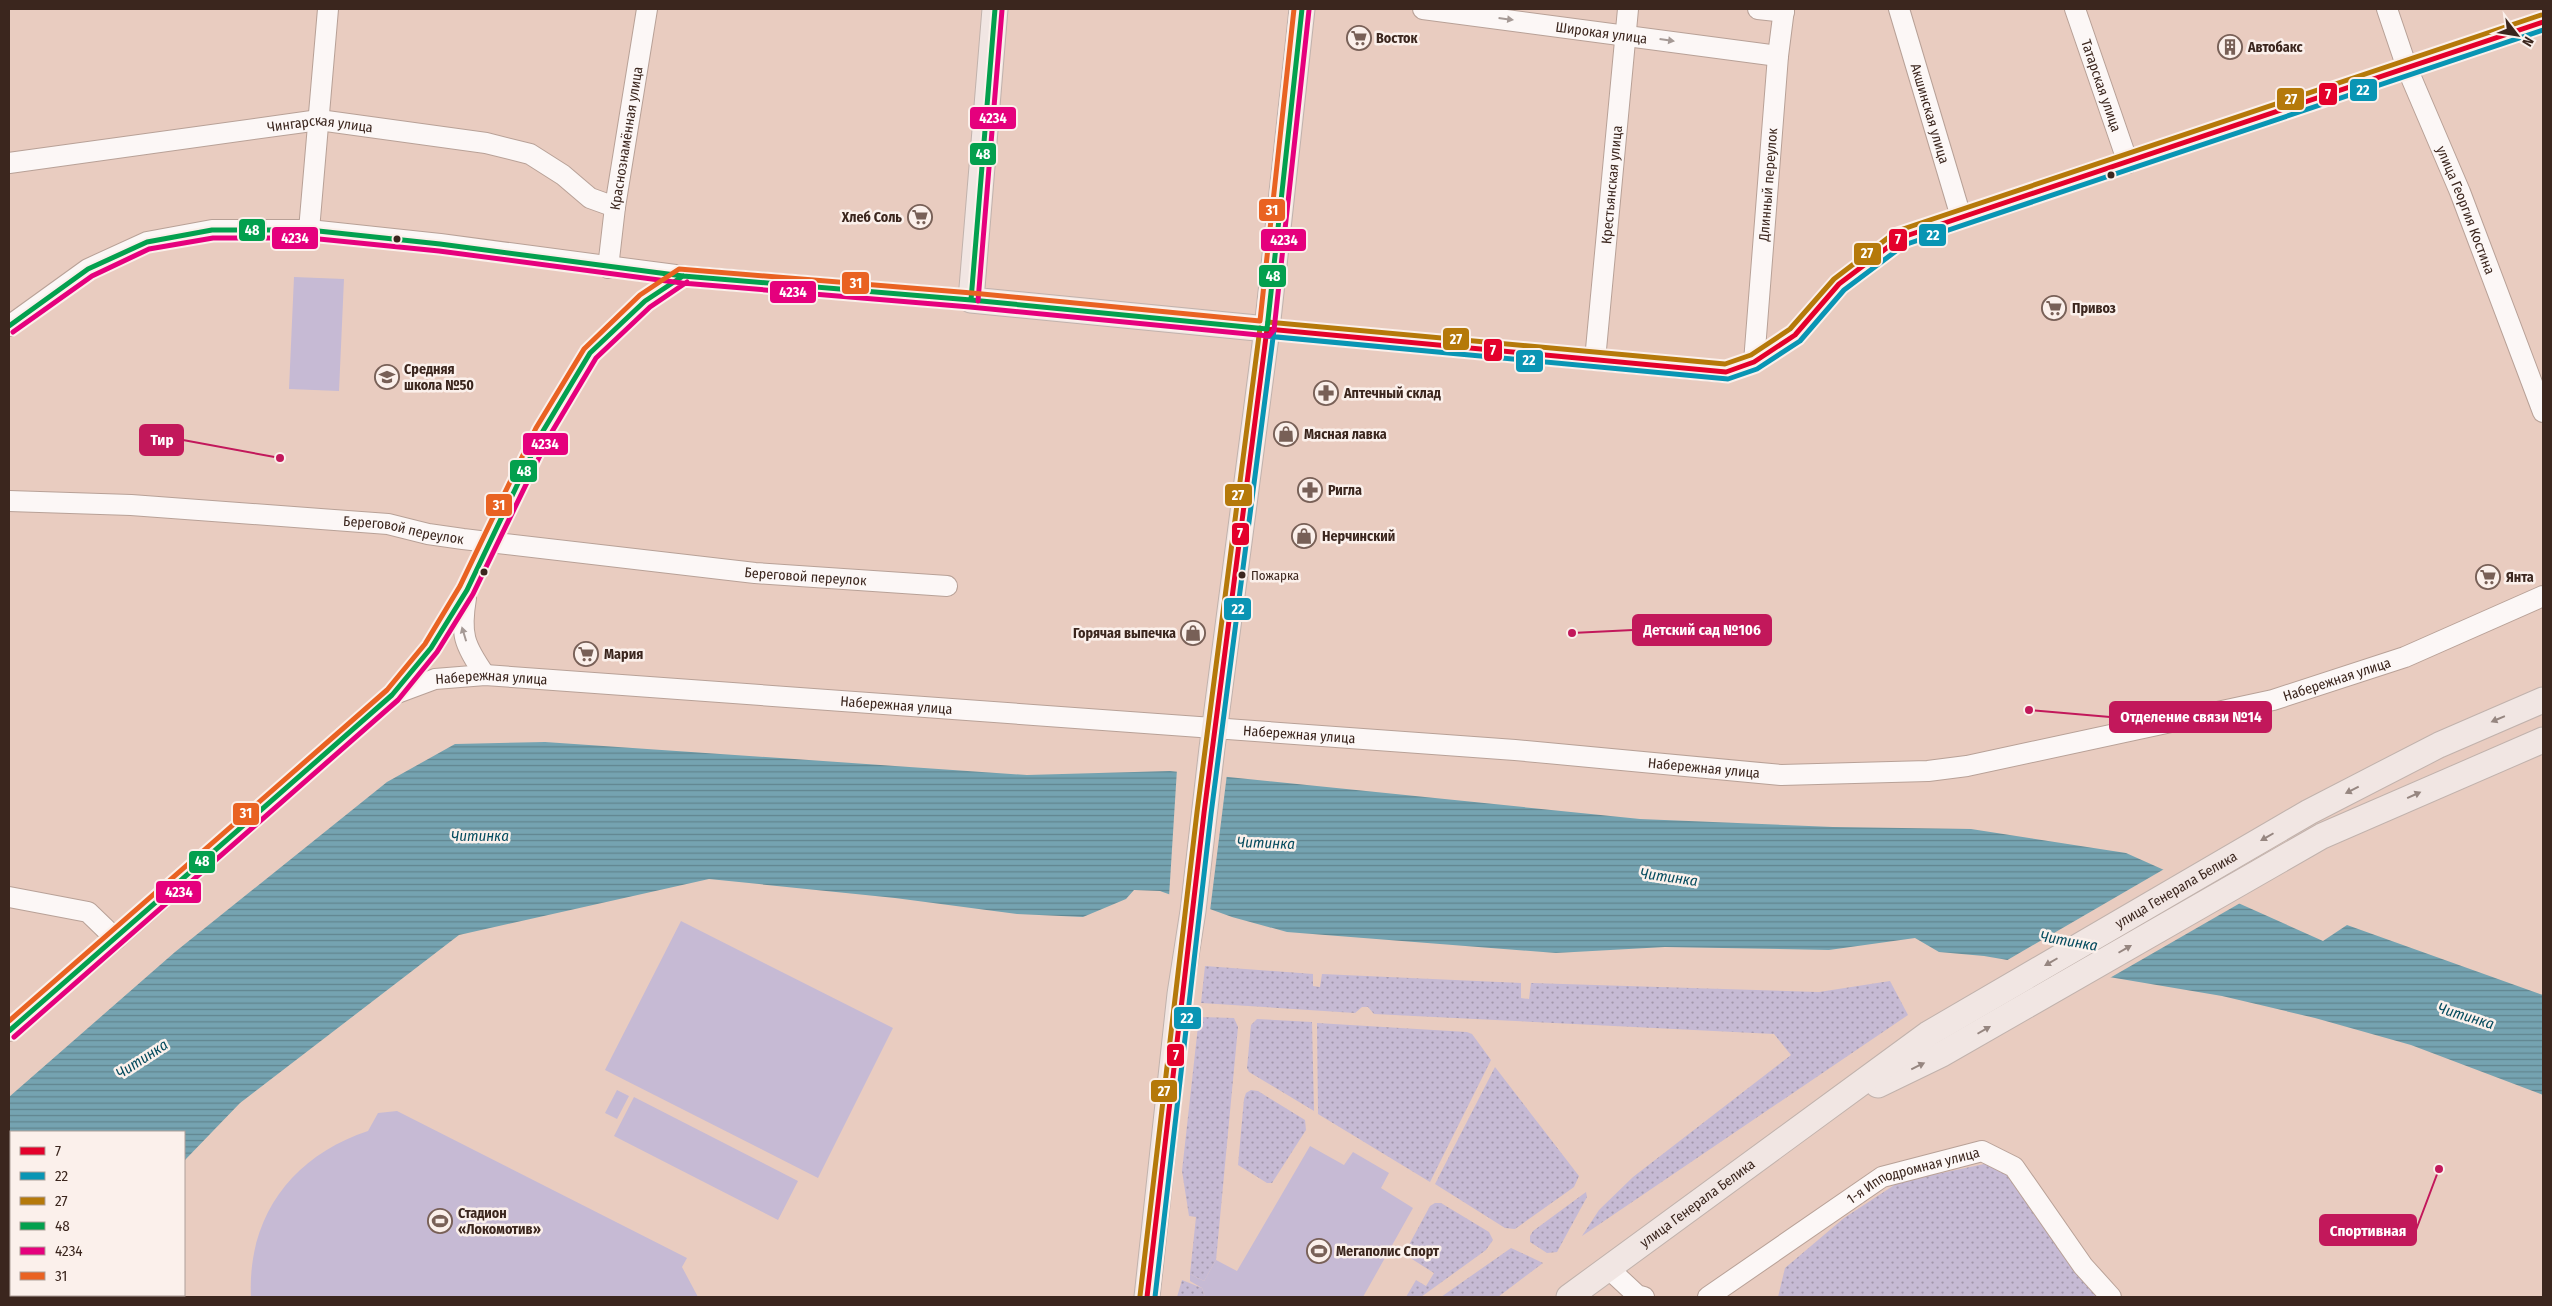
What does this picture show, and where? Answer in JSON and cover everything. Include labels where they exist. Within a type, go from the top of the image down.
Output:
[{"type":"main road","points":[[995,9],[971,300],[1267,329]]},
{"type":"main road","points":[[1147,1297],[1180,994],[1193,911],[1267,329],[1302,9]]},
{"type":"main road","name":"улица Генерала Белика","points":[[1569,1297],[1826,1110],[2309,812],[2439,745],[2543,700]]},
{"type":"main road","name":"улица Генерала Белика","points":[[1935,1044],[2322,836],[2543,740]]},
{"type":"street","points":[[309,230],[328,9]]},
{"type":"street","name":"Краснознамённая улица","points":[[608,268],[615,207],[647,9]]},
{"type":"street","name":"Широкая улица","points":[[1423,9],[1625,34],[1778,56]]},
{"type":"street","name":"Крестьянская улица","points":[[1595,360],[1628,9]]},
{"type":"street","points":[[1758,9],[1784,10]]},
{"type":"street","name":"Акшинская улица","points":[[1899,9],[1961,217]]},
{"type":"street","name":"Татарская улица","points":[[2075,9],[2128,163]]},
{"type":"street","name":"улица Георгия Костина","points":[[2387,9],[2407,68],[2460,192],[2543,412]]},
{"type":"street","name":"Длинный переулок","points":[[1754,362],[1778,56],[1784,10]]},
{"type":"street","points":[[1267,329],[1726,372],[1754,362],[1795,334],[1839,284],[1900,238],[2128,163],[2543,22]]},
{"type":"street","name":"Чингарская улица","points":[[9,163],[319,120],[486,143],[530,154],[563,175],[590,198],[615,207]]},
{"type":"street","points":[[9,326],[88,269],[148,242],[212,230],[309,230],[440,244],[608,268],[683,276],[971,300]]},
{"type":"street","points":[[392,695],[431,648],[467,590],[543,431],[590,353],[645,301],[683,276]]},
{"type":"street","name":"Береговой переулок","points":[[9,501],[132,505],[388,524],[428,534],[558,551],[756,573],[948,586]]},
{"type":"street","points":[[467,590],[461,624],[470,654],[485,675]]},
{"type":"street","name":"Набережная улица","points":[[9,1031],[392,695],[435,680],[485,675],[1214,738],[1515,750],[1781,775],[1928,771],[1967,766],[2273,700],[2405,657],[2543,596]]},
{"type":"street","points":[[9,897],[88,912],[116,939]]},
{"type":"street","name":"1-я Ипподромная улица","points":[[1708,1297],[1882,1177],[1982,1151],[2014,1168],[2083,1266],[2111,1297]]},
{"type":"street","points":[[1609,1269],[1637,1294],[1644,1297]]},
{"type":"shaded area","points":[[294,277],[344,279],[339,391],[289,389]]},
{"type":"shaded area","points":[[681,921],[893,1028],[818,1178],[605,1070]]},
{"type":"shaded area","points":[[1205,966],[1313,974],[1313,986],[1320,987],[1322,974],[1521,983],[1521,998],[1529,999],[1531,983],[1819,992],[1890,981],[1908,1015],[1582,1236],[1599,1210],[1633,1177],[1791,1055],[1774,1034],[1374,1014],[1368,1007],[1362,1007],[1355,1013],[1201,1003]]},
{"type":"shaded area","points":[[1199,1017],[1234,1018],[1238,1027],[1216,1260],[1204,1281],[1190,1274],[1196,1217],[1189,1216],[1182,1171]]},
{"type":"shaded area","points":[[1257,1019],[1312,1022],[1314,1111],[1249,1072],[1247,1068],[1251,1025]]},
{"type":"shaded area","points":[[1317,1023],[1467,1032],[1472,1034],[1491,1060],[1430,1182],[1318,1114]]},
{"type":"shaded area","points":[[1495,1067],[1579,1176],[1574,1187],[1515,1229],[1505,1228],[1435,1184]]},
{"type":"shaded area","points":[[617,1090],[629,1096],[617,1119],[605,1113]]},
{"type":"shaded area","points":[[1251,1090],[1258,1091],[1305,1120],[1306,1130],[1272,1183],[1267,1183],[1238,1165],[1244,1099],[1246,1093]]},
{"type":"shaded area","points":[[634,1097],[798,1181],[778,1220],[614,1136]]},
{"type":"shaded area","name":"Стадион «Локомотив»","points":[[397,1111],[687,1258],[682,1267],[698,1297],[251,1297],[252,1268],[257,1241],[266,1216],[279,1193],[297,1173],[317,1156],[341,1142],[368,1131],[378,1113]]},
{"type":"shaded area","name":"Мегаполис Спорт","points":[[1310,1146],[1344,1165],[1353,1152],[1389,1173],[1381,1188],[1413,1208],[1363,1297],[1205,1297],[1202,1288],[1190,1281],[1190,1274],[1204,1281],[1216,1260],[1237,1271]]},
{"type":"shaded area","points":[[1989,1163],[2010,1171],[2087,1286],[2099,1297],[1778,1297],[1785,1268],[1844,1218],[1899,1182]]},
{"type":"shaded area","points":[[1586,1192],[1587,1197],[1557,1252],[1547,1253],[1530,1242],[1530,1236],[1533,1231]]},
{"type":"shaded area","points":[[1435,1203],[1441,1203],[1489,1232],[1493,1240],[1486,1250],[1421,1297],[1406,1297],[1416,1280],[1426,1286],[1434,1273],[1404,1254],[1430,1206]]},
{"type":"shaded area","points":[[1511,1248],[1543,1263],[1498,1297],[1441,1297]]},
{"type":"shaded area","points":[[1182,1280],[1202,1288],[1205,1297],[1177,1297]]},
{"type":"water","name":"Читинка","points":[[545,742],[1027,775],[1170,771],[1640,819],[1833,827],[1971,829],[2126,853],[2323,941],[2347,925],[2543,995],[2543,1095],[2411,1045],[2315,1018],[2222,996],[1984,956],[1939,952],[1915,938],[1829,950],[1665,947],[1556,953],[1287,932],[1232,917],[1160,891],[1134,890],[1126,899],[1083,917],[1017,914],[895,898],[709,879],[459,935],[240,1103],[185,1160],[185,1131],[10,1131],[10,1296],[60,1296],[9,1297],[9,1097],[175,952],[387,782],[455,744]]},
{"type":"pier","points":[[1177,769],[1227,774],[1210,911],[1169,897]]},
{"type":"pier","points":[[2166,868],[2242,902],[2108,979],[2004,962]]},
{"type":"transit line","name":"48","points":[[971,300],[995,9]]},
{"type":"transit line","name":"31","points":[[9,1021],[387,690],[425,644],[460,586],[536,428],[584,349],[640,295],[679,269],[972,293],[1260,321],[1294,9]]},
{"type":"transit line","name":"48","points":[[9,326],[88,269],[147,242],[212,230],[309,230],[440,244],[683,276],[971,300],[1267,329],[1302,9]]},
{"type":"transit line","name":"4234","points":[[978,301],[1002,10]]},
{"type":"transit line","name":"4234","points":[[13,332],[92,276],[149,249],[213,238],[309,238],[439,251],[682,283],[970,307],[1269,336],[1274,330],[1309,10]]},
{"type":"transit line","name":"27","points":[[1268,322],[1725,364],[1751,355],[1790,329],[1834,279],[1897,231],[2541,15]]},
{"type":"transit line","name":"7","points":[[1267,329],[1726,372],[1754,362],[1795,335],[1839,284],[1900,238],[2543,22]]},
{"type":"transit line","name":"22","points":[[1266,336],[1728,379],[1757,369],[1800,341],[1844,290],[1904,245],[2543,30]]},
{"type":"transit line","name":"48","points":[[9,1031],[392,695],[431,648],[467,590],[543,431],[590,353],[645,301],[683,276]]},
{"type":"transit line","name":"4234","points":[[14,1037],[398,700],[437,652],[473,594],[550,435],[596,358],[650,307],[687,282]]},
{"type":"transit line","name":"27","points":[[1140,1296],[1197,812],[1260,328]]},
{"type":"transit line","name":"7","points":[[1147,1297],[1204,813],[1267,329]]},
{"type":"transit line","name":"22","points":[[1155,1297],[1211,814],[1274,330]]},
{"type":"place","name":"Восток","points":[[1359,38]]},
{"type":"place","name":"Автобакс","points":[[2230,47]]},
{"type":"place","name":"Хлеб Соль","points":[[920,217]]},
{"type":"place","name":"Привоз","points":[[2054,308]]},
{"type":"place","name":"Средняя школа №50","points":[[387,377]]},
{"type":"place","name":"Аптечный склад","points":[[1326,393]]},
{"type":"place","name":"Мясная лавка","points":[[1286,434]]},
{"type":"place","name":"Тир","points":[[280,458]]},
{"type":"place","name":"Ригла","points":[[1310,490]]},
{"type":"place","name":"Нерчинский","points":[[1304,536]]},
{"type":"place","name":"Пожарка","points":[[1242,575]]},
{"type":"place","name":"Янта","points":[[2488,577]]},
{"type":"place","name":"Горячая выпечка","points":[[1193,633]]},
{"type":"place","name":"Детский сад №106","points":[[1572,633]]},
{"type":"place","name":"Мария","points":[[586,654]]},
{"type":"place","name":"Отделение связи №14","points":[[2029,710]]},
{"type":"place","name":"Спортивная","points":[[2439,1169]]},
{"type":"place","name":"Стадион «Локомотив»","points":[[440,1221]]},
{"type":"place","name":"Мегаполис Спорт","points":[[1319,1251]]}]
